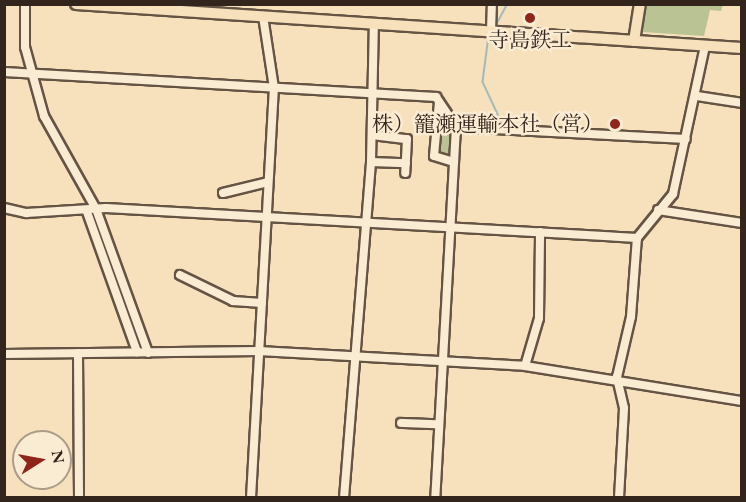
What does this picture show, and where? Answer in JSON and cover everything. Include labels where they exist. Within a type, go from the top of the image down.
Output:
[{"type":"main road","points":[[76,4],[741,48]]},
{"type":"main road","points":[[634,41],[640,4]]},
{"type":"street","points":[[25,4],[23,32],[32,75],[51,135],[96,209],[148,353]]},
{"type":"street","points":[[491,30],[492,4]]},
{"type":"street","points":[[251,498],[274,88],[263,16]]},
{"type":"street","points":[[344,498],[371,162],[374,23]]},
{"type":"street","points":[[619,498],[624,408],[617,377],[631,317],[637,238],[673,194],[697,96],[705,46]]},
{"type":"street","points":[[4,72],[373,94],[439,102],[456,127],[435,498]]},
{"type":"street","points":[[697,96],[741,103]]},
{"type":"street","points":[[439,102],[434,156],[454,162]]},
{"type":"street","points":[[456,127],[686,139]]},
{"type":"street","points":[[372,135],[406,138],[405,174]]},
{"type":"street","points":[[371,162],[406,163]]},
{"type":"street","points":[[222,193],[268,182]]},
{"type":"street","points":[[4,208],[26,213],[87,212],[96,209],[266,216],[637,238]]},
{"type":"street","points":[[658,210],[741,223]]},
{"type":"street","points":[[87,212],[137,352]]},
{"type":"street","points":[[525,366],[539,318],[540,232]]},
{"type":"street","points":[[180,275],[232,301],[262,303]]},
{"type":"street","points":[[4,354],[259,351],[525,366],[617,377],[741,401]]},
{"type":"street","points":[[78,353],[79,498]]},
{"type":"street","points":[[401,423],[439,424]]},
{"type":"green space","points":[[646,5],[723,5],[721,11],[710,10],[704,36],[643,32]]},
{"type":"green space","points":[[440,110],[453,127],[450,159],[437,154]]},
{"type":"waterway","points":[[495,27],[507,4]]},
{"type":"waterway","points":[[489,36],[483,82],[503,125],[539,127]]},
{"type":"place","name":"寺島鉄工","points":[[530,18]]},
{"type":"place","name":"株）籠瀬運輸本社（営）","points":[[615,124]]}]
